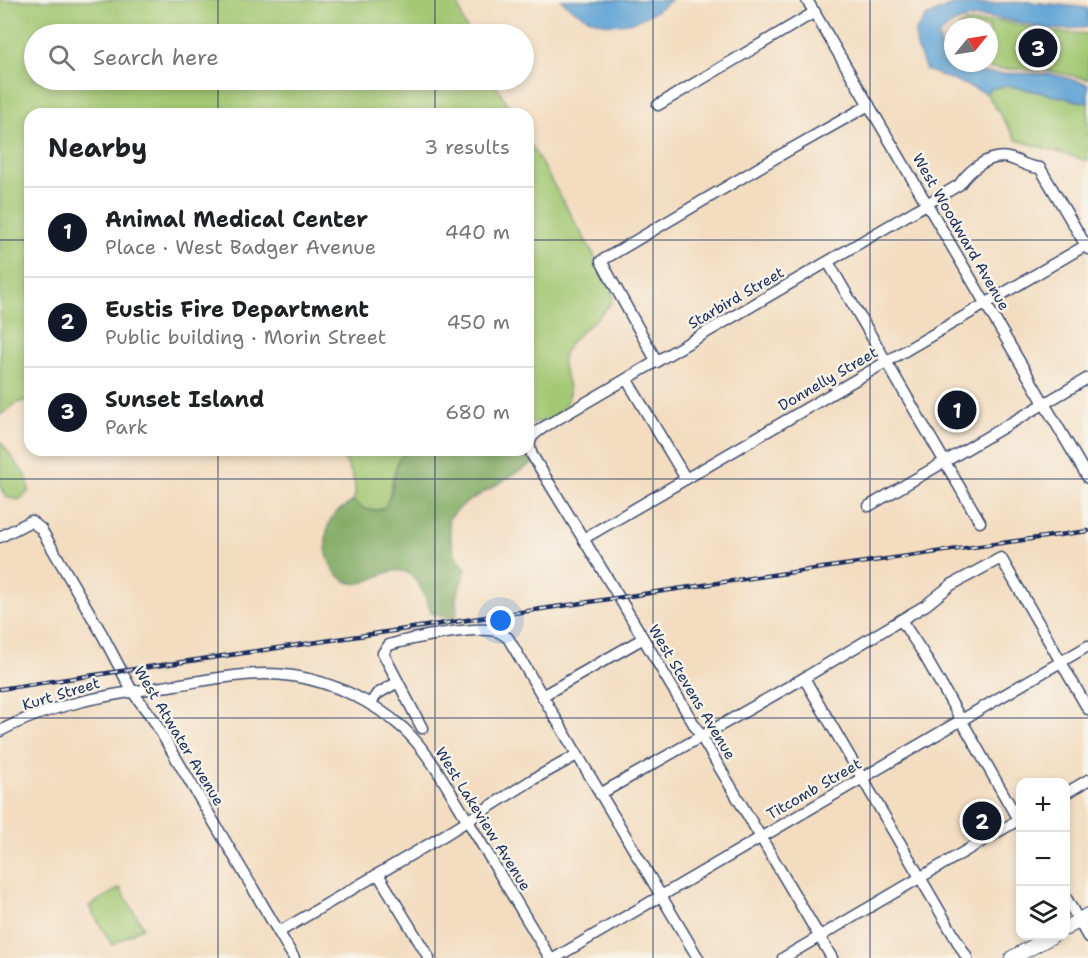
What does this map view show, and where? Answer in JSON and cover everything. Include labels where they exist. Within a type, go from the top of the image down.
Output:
[{"type":"main road","points":[[1012,958],[1045,940]]},
{"type":"street","points":[[658,105],[811,4]]},
{"type":"street","name":"West Woodward Avenue","points":[[811,4],[1088,478]]},
{"type":"street","points":[[657,362],[601,261],[869,105]]},
{"type":"street","name":"Starbird Street","points":[[534,433],[927,204],[961,182],[974,168],[998,158],[1013,159],[1025,166],[1040,168],[1087,246]]},
{"type":"street","name":"Donnelly Street","points":[[584,538],[1087,246]]},
{"type":"street","points":[[828,262],[980,522]]},
{"type":"street","points":[[869,506],[1088,378]]},
{"type":"street","points":[[627,380],[686,479]]},
{"type":"street","name":"West Stevens Avenue","points":[[533,456],[584,538],[832,958]]},
{"type":"street","name":"West Atwater Avenue","points":[[0,537],[31,521],[40,529],[102,634],[132,691],[153,719],[294,958]]},
{"type":"street","points":[[600,794],[804,678],[901,620],[951,585],[1001,558],[1088,709]]},
{"type":"street","points":[[901,620],[923,653],[1016,813]]},
{"type":"street","points":[[422,728],[383,653],[389,645],[460,632],[499,631],[508,638],[698,958]]},
{"type":"street","points":[[542,696],[642,639]]},
{"type":"street","name":"Titcomb Street","points":[[555,958],[1088,646]]},
{"type":"street","name":"West Lakeview Avenue","points":[[132,691],[226,677],[271,674],[312,680],[346,691],[370,705],[403,729],[423,751],[550,958]]},
{"type":"street","points":[[804,678],[967,958]]},
{"type":"street","points":[[370,705],[377,694],[398,682]]},
{"type":"street","name":"Kurt Street","points":[[0,731],[37,714],[132,691]]},
{"type":"street","points":[[279,932],[577,755]]},
{"type":"street","points":[[1070,790],[1088,780]]},
{"type":"street","points":[[783,958],[1016,822]]},
{"type":"street","points":[[378,874],[429,958]]},
{"type":"street","points":[[1070,904],[1083,918],[1088,937]]},
{"type":"green space","points":[[0,0],[457,0],[464,24],[24,24],[24,90],[499,90],[509,108],[24,108],[24,401],[0,415]]},
{"type":"green space","points":[[998,21],[1050,32],[1088,34],[1088,79],[1045,70],[998,69]]},
{"type":"green space","points":[[1007,85],[1088,103],[1088,161],[1017,140],[986,93],[990,89]]},
{"type":"green space","points":[[534,150],[610,283],[613,297],[607,308],[567,348],[563,366],[569,393],[565,406],[555,416],[542,422],[535,422]]},
{"type":"green space","points":[[0,441],[27,478],[29,491],[19,500],[6,497],[0,484]]},
{"type":"green space","points":[[343,456],[402,456],[396,468],[386,507],[377,510],[361,507],[353,501],[355,488]]},
{"type":"green space","points":[[401,456],[530,456],[533,463],[464,504],[448,519],[457,558],[466,568],[456,598],[457,615],[447,618],[431,613],[419,586],[408,573],[392,571],[362,583],[354,583],[339,576],[329,560],[326,551],[327,531],[334,515],[353,501],[369,510],[385,507],[390,497]]},
{"type":"green space","points":[[120,888],[143,927],[112,945],[89,906]]},
{"type":"water","points":[[561,0],[671,0],[642,18],[629,23],[616,24],[602,23],[589,18]]},
{"type":"water","points":[[1028,2],[1088,8],[1088,27],[1050,29],[998,18],[944,18],[944,31],[938,36],[944,52],[944,72],[1057,76],[1088,84],[1088,103],[1007,85],[990,89],[986,93],[926,70],[917,47],[915,33],[926,17],[951,5]]},
{"type":"railway","points":[[0,689],[758,577],[1088,531]]},
{"type":"place","name":"Sunset Island","points":[[1038,48]]},
{"type":"place","name":"Animal Medical Center","points":[[957,410]]},
{"type":"place","name":"Eustis Fire Department","points":[[982,821]]}]
